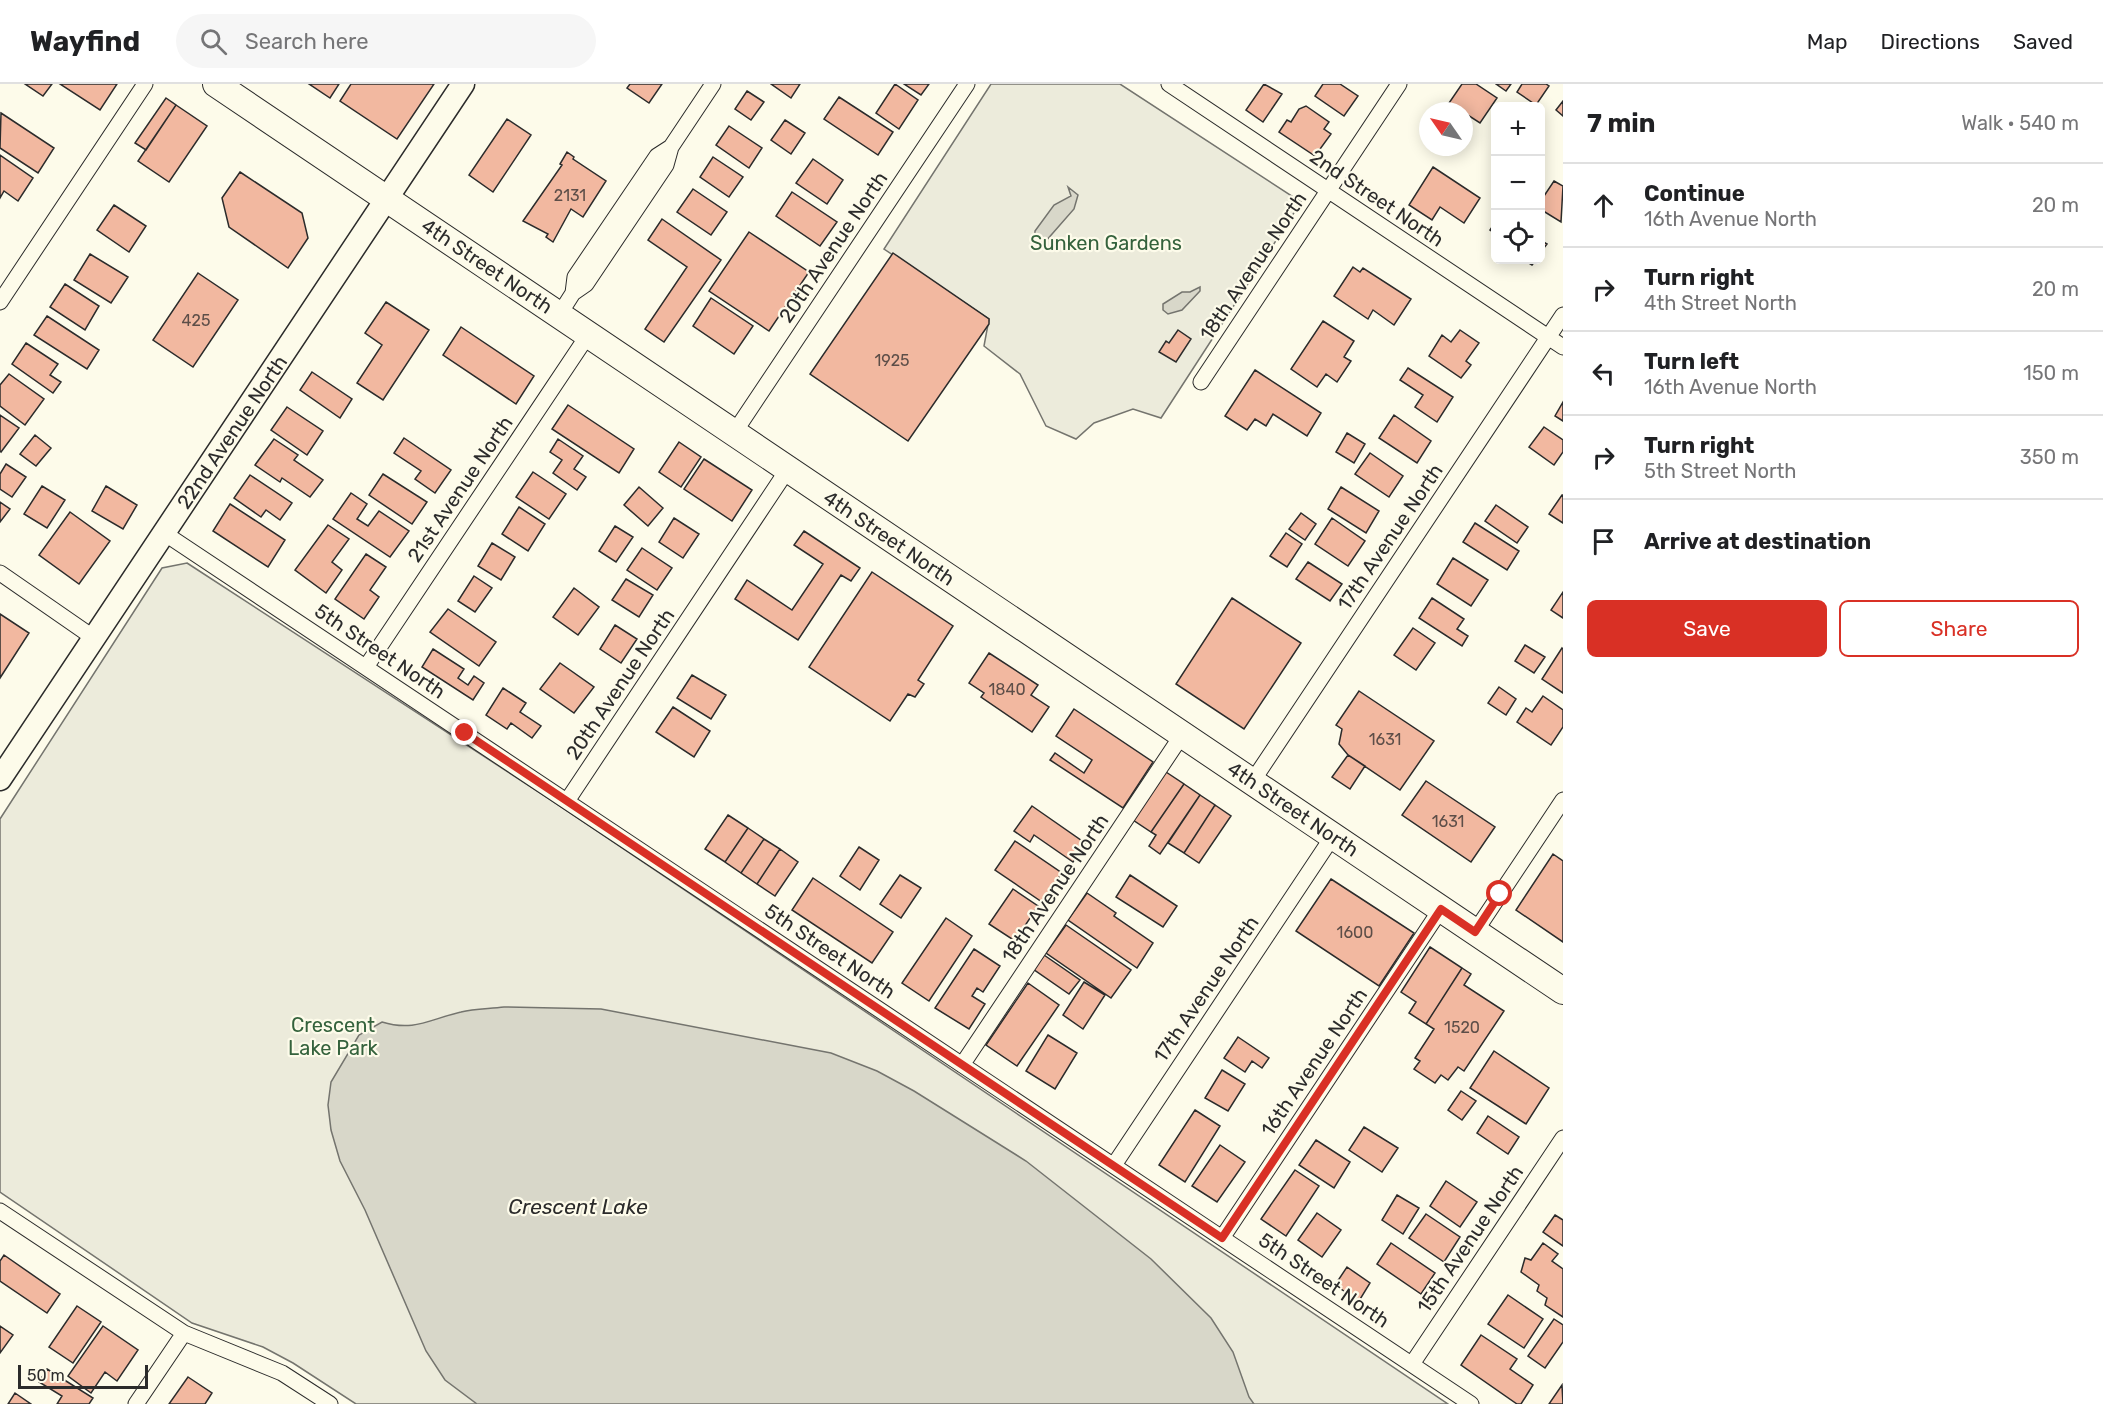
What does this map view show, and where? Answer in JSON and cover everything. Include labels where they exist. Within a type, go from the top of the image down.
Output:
[{"type":"main road","name":"4th Street North","points":[[216,84],[1563,991]]},
{"type":"main road","name":"22nd Avenue North","points":[[0,779],[463,84]]},
{"type":"street","points":[[0,302],[145,84]]},
{"type":"street","points":[[559,315],[573,293],[575,277],[657,156],[670,147],[713,84]]},
{"type":"street","name":"20th Avenue North","points":[[734,433],[967,84]]},
{"type":"street","name":"2nd Street North","points":[[1169,84],[1563,347]]},
{"type":"street","name":"18th Avenue North","points":[[1201,382],[1399,84]]},
{"type":"street","name":"17th Avenue North","points":[[1252,782],[1563,315]]},
{"type":"street","name":"21st Avenue North","points":[[366,667],[588,335]]},
{"type":"street","name":"20th Avenue North","points":[[567,801],[788,469]]},
{"type":"street","name":"5th Street North","points":[[164,533],[1471,1404]]},
{"type":"street","points":[[0,573],[94,638]]},
{"type":"street","name":"18th Avenue North","points":[[962,1065],[1182,735]]},
{"type":"street","points":[[1475,932],[1563,800]]},
{"type":"street","name":"17th Avenue North","points":[[1114,1166],[1333,836]]},
{"type":"street","name":"16th Avenue North","points":[[1222,1238],[1441,909]]},
{"type":"street","name":"15th Avenue North","points":[[1412,1364],[1563,1138]]},
{"type":"street","points":[[0,1211],[184,1333],[282,1373],[330,1404]]},
{"type":"street","points":[[136,1404],[184,1333]]},
{"type":"green space","name":"Sunken Gardens","points":[[991,84],[1120,84],[1301,202],[1161,418],[1133,409],[1094,423],[1076,439],[1046,426],[1020,374],[984,346],[989,319],[884,249]]},
{"type":"green space","name":"Crescent Lake Park","points":[[187,563],[551,800],[1448,1404],[356,1404],[293,1363],[263,1347],[192,1323],[0,1192],[0,819],[162,568]]},
{"type":"water","points":[[1068,187],[1078,195],[1074,209],[1045,242],[1035,237],[1035,231],[1054,205],[1071,196]]},
{"type":"water","points":[[1200,287],[1200,291],[1182,310],[1168,314],[1163,310],[1163,304],[1182,292],[1190,292]]},
{"type":"water","name":"Crescent Lake","points":[[504,1007],[601,1009],[831,1053],[877,1071],[914,1091],[1026,1161],[1151,1259],[1211,1318],[1233,1352],[1249,1397],[1254,1404],[477,1404],[445,1380],[426,1351],[365,1210],[340,1161],[331,1130],[328,1105],[331,1082],[359,1035],[382,1022],[403,1026],[413,1025],[466,1011]]},
{"type":"building","points":[[25,84],[52,84],[43,96]]},
{"type":"building","points":[[60,84],[117,84],[100,110]]},
{"type":"building","points":[[309,84],[339,84],[330,98]]},
{"type":"building","points":[[351,84],[434,84],[397,139],[340,101]]},
{"type":"building","points":[[630,84],[662,84],[649,103],[627,88]]},
{"type":"building","points":[[771,84],[800,84],[791,98]]},
{"type":"building","points":[[895,84],[918,100],[899,129],[876,113]]},
{"type":"building","points":[[904,84],[929,84],[921,95]]},
{"type":"building","points":[[1264,84],[1282,94],[1263,122],[1246,110]]},
{"type":"building","points":[[1323,84],[1340,84],[1358,96],[1344,116],[1315,96]]},
{"type":"building","points":[[1462,84],[1476,84],[1497,98],[1494,102],[1491,102],[1491,107],[1480,123],[1473,118],[1473,102],[1450,102]]},
{"type":"building","points":[[1496,84],[1511,84],[1506,91]]},
{"type":"building","points":[[1522,84],[1549,86],[1538,102],[1532,102],[1517,92]]},
{"type":"building","points":[[747,91],[764,102],[751,120],[735,109]]},
{"type":"building","points":[[839,97],[893,132],[878,155],[824,119]]},
{"type":"building","points":[[166,98],[176,105],[146,150],[135,143]]},
{"type":"building","points":[[1563,101],[1563,116],[1556,110]]},
{"type":"building","points":[[176,105],[207,126],[169,182],[138,161]]},
{"type":"building","points":[[1306,106],[1329,122],[1324,129],[1331,134],[1315,156],[1279,132],[1287,120],[1291,122],[1299,109]]},
{"type":"building","points":[[1,113],[54,148],[38,173],[0,148]]},
{"type":"building","points":[[507,119],[531,135],[493,192],[469,175]]},
{"type":"building","points":[[507,119],[531,135],[493,192],[469,175]]},
{"type":"building","points":[[785,120],[805,133],[791,154],[771,140]]},
{"type":"building","points":[[729,126],[762,148],[749,168],[716,145]]},
{"type":"building","points":[[567,152],[574,157],[573,159],[606,181],[583,217],[571,209],[553,242],[546,237],[548,234],[523,221],[562,165],[560,164]]},
{"type":"building","points":[[567,152],[574,157],[573,159],[606,181],[583,217],[571,209],[553,242],[546,237],[548,234],[523,221],[562,165],[560,164]]},
{"type":"building","points":[[0,155],[33,178],[18,201],[4,191],[0,198]]},
{"type":"building","points":[[713,157],[743,177],[729,197],[700,177]]},
{"type":"building","points":[[813,159],[843,180],[827,204],[796,183]]},
{"type":"building","points":[[1433,167],[1480,198],[1464,223],[1440,207],[1432,220],[1409,205]]},
{"type":"building","points":[[240,172],[302,213],[308,238],[288,268],[229,227],[222,198]]},
{"type":"building","points":[[1554,181],[1563,186],[1561,222],[1545,212],[1545,194]]},
{"type":"building","points":[[693,189],[727,212],[711,235],[677,212]]},
{"type":"building","points":[[792,192],[837,222],[820,246],[776,216]]},
{"type":"building","points":[[114,205],[146,226],[129,252],[97,230]]},
{"type":"building","points":[[662,219],[721,260],[664,342],[645,329],[687,267],[648,240]]},
{"type":"building","points":[[749,232],[809,272],[769,331],[709,291]]},
{"type":"building","points":[[893,253],[989,319],[989,324],[908,441],[810,374]]},
{"type":"building","points":[[90,254],[128,277],[111,303],[74,280]]},
{"type":"building","points":[[1353,267],[1360,272],[1363,268],[1411,299],[1394,325],[1373,310],[1368,319],[1334,296]]},
{"type":"building","points":[[198,273],[238,300],[193,367],[153,340]]},
{"type":"building","points":[[65,284],[99,306],[85,330],[50,307]]},
{"type":"building","points":[[711,298],[753,326],[734,354],[693,326]]},
{"type":"building","points":[[386,302],[429,330],[383,400],[357,383],[382,345],[365,333]]},
{"type":"building","points":[[47,316],[99,350],[87,369],[34,335]]},
{"type":"building","points":[[1323,321],[1354,341],[1344,357],[1351,361],[1337,382],[1326,374],[1317,387],[1291,369]]},
{"type":"building","points":[[461,327],[534,376],[516,404],[443,355]]},
{"type":"building","points":[[1178,330],[1191,339],[1176,362],[1159,352],[1166,341],[1169,343]]},
{"type":"building","points":[[1460,330],[1479,343],[1466,361],[1471,365],[1461,378],[1429,356],[1442,335],[1451,342]]},
{"type":"building","points":[[26,343],[58,364],[50,375],[61,382],[53,393],[12,364]]},
{"type":"building","points":[[1408,368],[1453,397],[1437,422],[1415,407],[1423,395],[1400,380]]},
{"type":"building","points":[[1255,370],[1321,413],[1307,436],[1273,414],[1266,426],[1255,419],[1247,430],[1225,416]]},
{"type":"building","points":[[312,372],[352,399],[340,418],[300,390]]},
{"type":"building","points":[[9,374],[44,399],[25,425],[0,406],[0,385]]},
{"type":"building","points":[[1563,402],[1563,421],[1555,416]]},
{"type":"building","points":[[568,405],[634,449],[619,473],[552,429]]},
{"type":"building","points":[[287,407],[323,431],[307,455],[271,430]]},
{"type":"building","points":[[0,415],[19,428],[1,452],[0,451]]},
{"type":"building","points":[[1394,415],[1431,441],[1417,463],[1379,438]]},
{"type":"building","points":[[1544,427],[1563,440],[1563,452],[1554,465],[1529,447]]},
{"type":"building","points":[[1347,433],[1365,444],[1354,463],[1336,452]]},
{"type":"building","points":[[35,435],[51,448],[36,466],[20,454]]},
{"type":"building","points":[[404,438],[451,470],[435,493],[415,479],[421,471],[394,453]]},
{"type":"building","points":[[274,439],[298,455],[294,460],[323,480],[310,497],[282,478],[280,482],[255,465]]},
{"type":"building","points":[[558,439],[583,456],[574,469],[586,477],[577,490],[553,473],[562,460],[550,452]]},
{"type":"building","points":[[679,442],[701,457],[681,487],[659,472]]},
{"type":"building","points":[[1370,453],[1403,476],[1389,497],[1355,474]]},
{"type":"building","points":[[704,459],[752,490],[732,521],[684,489]]},
{"type":"building","points":[[6,464],[26,477],[12,497],[0,489],[0,474]]},
{"type":"building","points":[[533,472],[566,494],[549,519],[516,497]]},
{"type":"building","points":[[383,474],[427,502],[412,524],[369,495]]},
{"type":"building","points":[[250,475],[292,503],[280,520],[266,510],[261,517],[234,498]]},
{"type":"building","points":[[42,486],[65,500],[47,528],[24,514]]},
{"type":"building","points":[[106,486],[137,505],[123,529],[92,511]]},
{"type":"building","points":[[639,487],[663,508],[648,526],[624,505]]},
{"type":"building","points":[[1341,487],[1379,511],[1366,533],[1328,509]]},
{"type":"building","points":[[351,493],[367,504],[357,519],[368,526],[379,511],[409,531],[390,557],[333,519]]},
{"type":"building","points":[[1563,495],[1563,523],[1549,514]]},
{"type":"building","points":[[0,502],[10,509],[0,522]]},
{"type":"building","points":[[230,504],[285,540],[268,567],[213,531]]},
{"type":"building","points":[[1496,505],[1528,527],[1517,543],[1485,521]]},
{"type":"building","points":[[519,507],[545,524],[528,551],[502,534]]},
{"type":"building","points":[[70,512],[110,541],[79,584],[39,555]]},
{"type":"building","points":[[1301,513],[1316,524],[1305,540],[1289,529]]},
{"type":"building","points":[[674,518],[699,534],[683,558],[659,542]]},
{"type":"building","points":[[1332,518],[1365,541],[1348,566],[1315,544]]},
{"type":"building","points":[[1475,523],[1519,551],[1507,570],[1463,542]]},
{"type":"building","points":[[328,525],[349,539],[332,562],[342,570],[326,593],[295,570]]},
{"type":"building","points":[[615,526],[633,537],[616,562],[599,551]]},
{"type":"building","points":[[804,531],[860,568],[851,581],[841,575],[798,640],[735,599],[747,580],[792,610],[823,564],[794,545]]},
{"type":"building","points":[[1286,533],[1302,544],[1287,567],[1270,556]]},
{"type":"building","points":[[492,543],[515,557],[501,580],[478,566]]},
{"type":"building","points":[[642,548],[672,568],[657,590],[627,570]]},
{"type":"building","points":[[366,554],[386,567],[370,590],[379,597],[364,619],[335,599]]},
{"type":"building","points":[[1453,558],[1488,580],[1471,606],[1437,584]]},
{"type":"building","points":[[1308,562],[1342,584],[1330,601],[1296,579]]},
{"type":"building","points":[[872,572],[953,626],[918,680],[924,684],[915,697],[908,694],[890,721],[809,667]]},
{"type":"building","points":[[474,576],[492,588],[475,612],[458,601]]},
{"type":"building","points":[[626,579],[653,595],[639,617],[612,600]]},
{"type":"building","points":[[574,588],[599,607],[578,635],[553,617]]},
{"type":"building","points":[[1563,592],[1563,618],[1551,610]]},
{"type":"building","points":[[1232,598],[1301,643],[1244,729],[1176,684]]},
{"type":"building","points":[[1432,598],[1464,619],[1457,629],[1468,636],[1462,646],[1419,618]]},
{"type":"building","points":[[448,609],[496,642],[479,666],[430,632]]},
{"type":"building","points":[[0,614],[29,633],[0,678]]},
{"type":"building","points":[[615,625],[637,639],[621,663],[600,649]]},
{"type":"building","points":[[1413,628],[1435,643],[1416,670],[1394,655]]},
{"type":"building","points":[[1525,645],[1545,657],[1534,673],[1515,661]]},
{"type":"building","points":[[433,649],[464,669],[458,678],[468,685],[474,676],[484,683],[473,700],[422,667]]},
{"type":"building","points":[[1563,649],[1563,693],[1542,679]]},
{"type":"building","points":[[989,653],[1038,685],[1031,695],[1049,707],[1032,732],[981,697],[984,693],[969,683]]},
{"type":"building","points":[[560,663],[594,687],[574,713],[540,689]]},
{"type":"building","points":[[692,675],[726,695],[711,719],[677,698]]},
{"type":"building","points":[[1499,687],[1516,699],[1506,715],[1488,703]]},
{"type":"building","points":[[503,688],[526,703],[520,712],[541,726],[532,738],[511,723],[507,729],[486,715]]},
{"type":"building","points":[[1359,691],[1434,741],[1400,790],[1348,755],[1339,744],[1342,729],[1336,725]]},
{"type":"building","points":[[1543,696],[1563,710],[1563,727],[1551,745],[1517,722],[1526,708],[1532,712]]},
{"type":"building","points":[[673,707],[710,731],[694,757],[656,732]]},
{"type":"building","points":[[1074,709],[1153,762],[1123,808],[1050,760],[1055,753],[1084,773],[1092,760],[1056,736]]},
{"type":"building","points":[[1348,755],[1365,766],[1350,789],[1332,777]]},
{"type":"building","points":[[1166,772],[1184,784],[1151,832],[1133,820]]},
{"type":"building","points":[[1426,781],[1495,827],[1471,862],[1402,815]]},
{"type":"building","points":[[1184,784],[1200,795],[1160,854],[1149,846],[1156,835],[1151,832]]},
{"type":"building","points":[[1200,795],[1215,805],[1184,853],[1168,843]]},
{"type":"building","points":[[1215,805],[1231,816],[1199,863],[1184,853]]},
{"type":"building","points":[[1032,806],[1085,843],[1073,862],[1034,835],[1030,842],[1014,831]]},
{"type":"building","points":[[728,815],[748,828],[725,862],[705,849]]},
{"type":"building","points":[[748,828],[764,839],[741,873],[725,862]]},
{"type":"building","points":[[764,839],[780,849],[757,884],[741,873]]},
{"type":"building","points":[[1015,841],[1062,873],[1042,902],[995,870]]},
{"type":"building","points":[[859,847],[879,860],[860,890],[840,876]]},
{"type":"building","points":[[780,849],[798,862],[775,896],[757,884]]},
{"type":"building","points":[[1553,854],[1563,861],[1563,942],[1516,910]]},
{"type":"building","points":[[900,875],[921,888],[901,918],[880,904]]},
{"type":"building","points":[[1130,875],[1177,906],[1163,927],[1116,897]]},
{"type":"building","points":[[813,878],[893,932],[872,963],[792,910]]},
{"type":"building","points":[[1331,879],[1414,933],[1379,986],[1296,931]]},
{"type":"building","points":[[1013,889],[1038,906],[1015,941],[989,924]]},
{"type":"building","points":[[1087,893],[1116,913],[1114,916],[1153,943],[1137,968],[1068,920]]},
{"type":"building","points":[[946,918],[972,936],[929,1001],[902,983]]},
{"type":"building","points":[[1066,925],[1131,970],[1111,998],[1046,953]]},
{"type":"building","points":[[1430,947],[1462,968],[1426,1024],[1409,1013],[1416,1002],[1401,992]]},
{"type":"building","points":[[974,949],[1000,966],[983,992],[977,988],[972,996],[985,1004],[969,1029],[935,1008]]},
{"type":"building","points":[[1044,955],[1080,980],[1069,994],[1033,969]]},
{"type":"building","points":[[1462,968],[1471,974],[1464,985],[1504,1011],[1464,1071],[1458,1067],[1448,1080],[1441,1075],[1435,1083],[1414,1069],[1420,1061],[1415,1058],[1434,1029],[1426,1024]]},
{"type":"building","points":[[1084,982],[1105,995],[1083,1029],[1063,1015]]},
{"type":"building","points":[[1028,983],[1059,1005],[1017,1066],[986,1045]]},
{"type":"building","points":[[1048,1035],[1077,1053],[1055,1089],[1026,1071]]},
{"type":"building","points":[[1238,1037],[1269,1058],[1262,1068],[1252,1061],[1245,1072],[1224,1058]]},
{"type":"building","points":[[1494,1051],[1549,1088],[1526,1124],[1470,1088]]},
{"type":"building","points":[[1222,1070],[1245,1084],[1228,1111],[1205,1098]]},
{"type":"building","points":[[1461,1091],[1476,1101],[1462,1120],[1448,1110]]},
{"type":"building","points":[[1195,1110],[1220,1126],[1185,1182],[1159,1165]]},
{"type":"building","points":[[1488,1116],[1519,1137],[1508,1154],[1477,1133]]},
{"type":"building","points":[[1364,1127],[1398,1148],[1382,1172],[1349,1150]]},
{"type":"building","points":[[1316,1140],[1350,1162],[1334,1188],[1299,1165]]},
{"type":"building","points":[[1220,1145],[1245,1162],[1217,1202],[1192,1186]]},
{"type":"building","points":[[1295,1170],[1319,1186],[1286,1236],[1261,1219]]},
{"type":"building","points":[[1446,1181],[1477,1202],[1460,1227],[1430,1206]]},
{"type":"building","points":[[1397,1195],[1419,1208],[1403,1234],[1382,1220]]},
{"type":"building","points":[[1317,1213],[1341,1230],[1322,1257],[1298,1240]]},
{"type":"building","points":[[1426,1214],[1460,1237],[1444,1262],[1409,1238]]},
{"type":"building","points":[[1555,1215],[1563,1220],[1563,1246],[1543,1232]]},
{"type":"building","points":[[1391,1243],[1435,1273],[1421,1294],[1377,1264]]},
{"type":"building","points":[[1543,1243],[1558,1254],[1552,1261],[1563,1269],[1563,1317],[1545,1305],[1547,1298],[1537,1291],[1539,1285],[1521,1272],[1525,1258],[1531,1260]]},
{"type":"building","points":[[4,1255],[60,1294],[47,1313],[0,1281],[0,1261]]},
{"type":"building","points":[[1347,1267],[1370,1283],[1359,1301],[1335,1285]]},
{"type":"building","points":[[1508,1295],[1543,1319],[1524,1348],[1488,1324]]},
{"type":"building","points":[[77,1306],[101,1322],[73,1363],[49,1347]]},
{"type":"building","points":[[1554,1319],[1563,1325],[1563,1342],[1545,1368],[1528,1356]]},
{"type":"building","points":[[0,1326],[13,1335],[0,1353]]},
{"type":"building","points":[[103,1326],[138,1350],[117,1381],[105,1372],[91,1393],[68,1376]]},
{"type":"building","points":[[1481,1335],[1517,1359],[1510,1369],[1533,1385],[1521,1404],[1517,1404],[1461,1365]]},
{"type":"building","points":[[47,1369],[93,1398],[89,1404],[57,1404],[62,1396],[39,1382]]},
{"type":"building","points":[[188,1377],[212,1393],[205,1404],[169,1404]]},
{"type":"building","points":[[1562,1385],[1563,1404],[1549,1404]]},
{"type":"building","points":[[15,1393],[31,1404],[8,1404]]},
{"type":"route","points":[[465,733],[1222,1238],[1441,909],[1475,932],[1500,894]]}]
